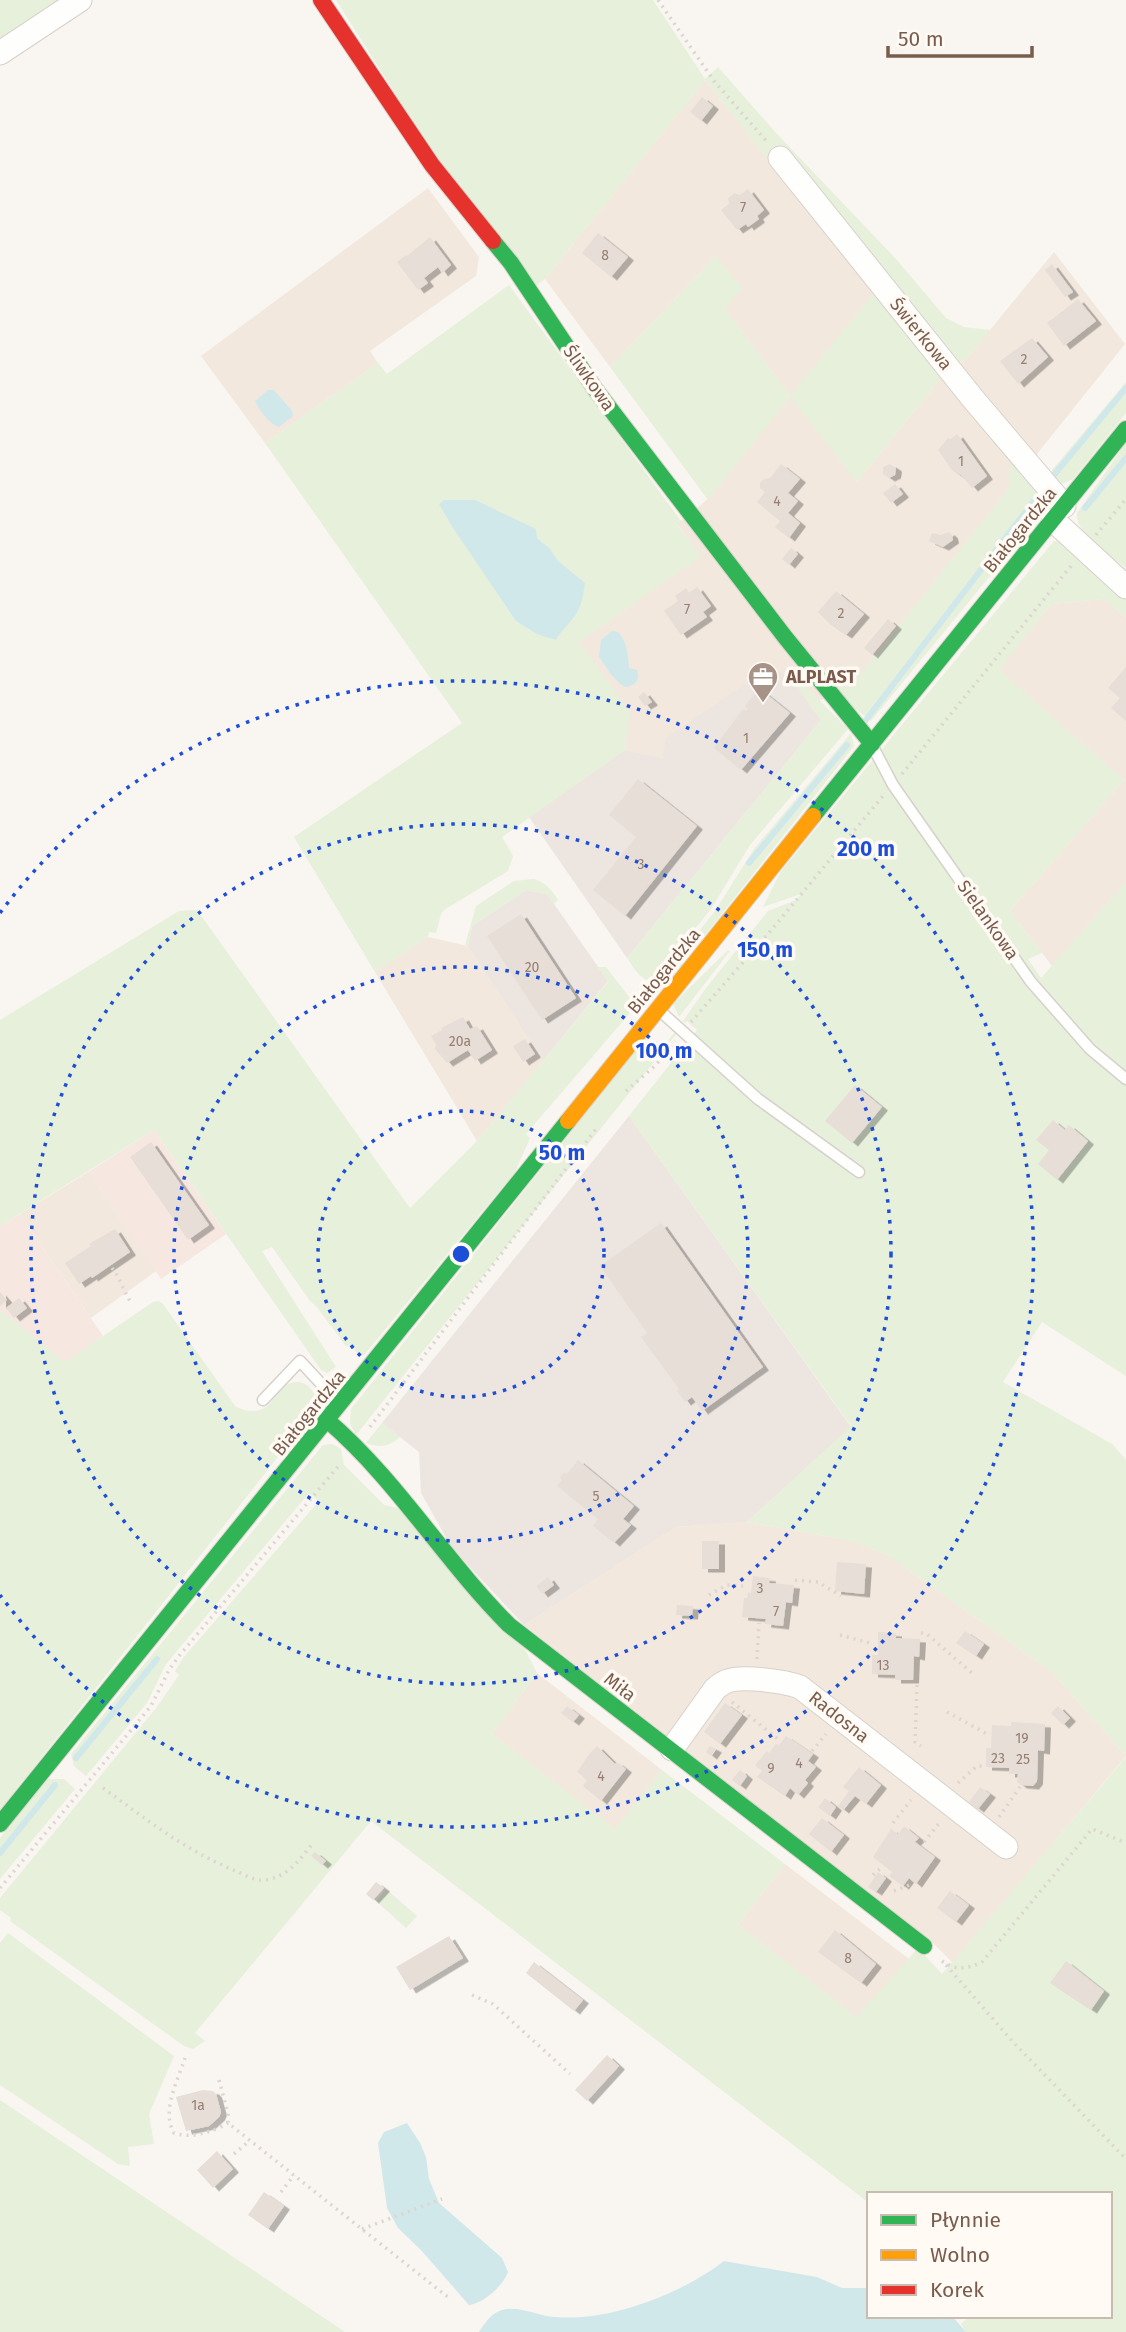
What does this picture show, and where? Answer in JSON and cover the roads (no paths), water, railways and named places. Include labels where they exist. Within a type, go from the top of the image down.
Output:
[{"type":"main road","name":"Śliwkowa","points":[[321,0],[432,165],[511,263],[594,389],[785,637],[872,744]]},
{"type":"main road","name":"Białogardzka","points":[[0,1824],[1126,429]]},
{"type":"main road","name":"Miła","points":[[327,1420],[382,1473],[486,1603],[561,1665],[924,1946]]},
{"type":"street","points":[[0,53],[80,0]]},
{"type":"street","name":"Świerkowa","points":[[780,158],[974,400],[1084,550],[1126,587]]},
{"type":"street","name":"Radosna","points":[[672,1749],[715,1689],[724,1682],[791,1684],[800,1687],[1006,1847]]},
{"type":"lane","name":"Sielankowa","points":[[872,744],[893,785],[1031,982],[1090,1049],[1126,1079]]},
{"type":"lane","points":[[658,1009],[758,1099],[859,1172]]},
{"type":"lane","points":[[263,1401],[300,1362],[341,1404]]},
{"type":"water","points":[[268,390],[274,390],[292,411],[293,416],[279,427],[268,420],[255,401]]},
{"type":"water","points":[[444,500],[475,500],[536,529],[537,538],[550,549],[558,561],[585,583],[579,609],[556,640],[537,634],[516,621],[453,528],[439,504]]},
{"type":"water","points":[[612,631],[618,632],[623,640],[629,668],[637,670],[638,680],[629,686],[625,687],[617,681],[599,657],[601,640]]},
{"type":"water","points":[[407,2123],[426,2157],[429,2179],[439,2203],[502,2258],[508,2272],[492,2293],[475,2304],[469,2305],[398,2228],[387,2208],[378,2143],[384,2132]]},
{"type":"water","points":[[724,2261],[817,2277],[842,2288],[867,2288],[867,2318],[954,2318],[966,2332],[479,2332],[498,2311],[521,2310],[548,2316],[598,2315],[666,2295]]},
{"type":"waterway","points":[[1054,475],[1126,388]]},
{"type":"waterway","points":[[1085,508],[1126,458]]},
{"type":"waterway","points":[[866,720],[1036,498]]},
{"type":"waterway","points":[[749,863],[847,745]]},
{"type":"waterway","points":[[76,1758],[157,1659]]},
{"type":"waterway","points":[[0,1853],[55,1785]]},
{"type":"place","name":"ALPLAST","points":[[763,704]]}]
